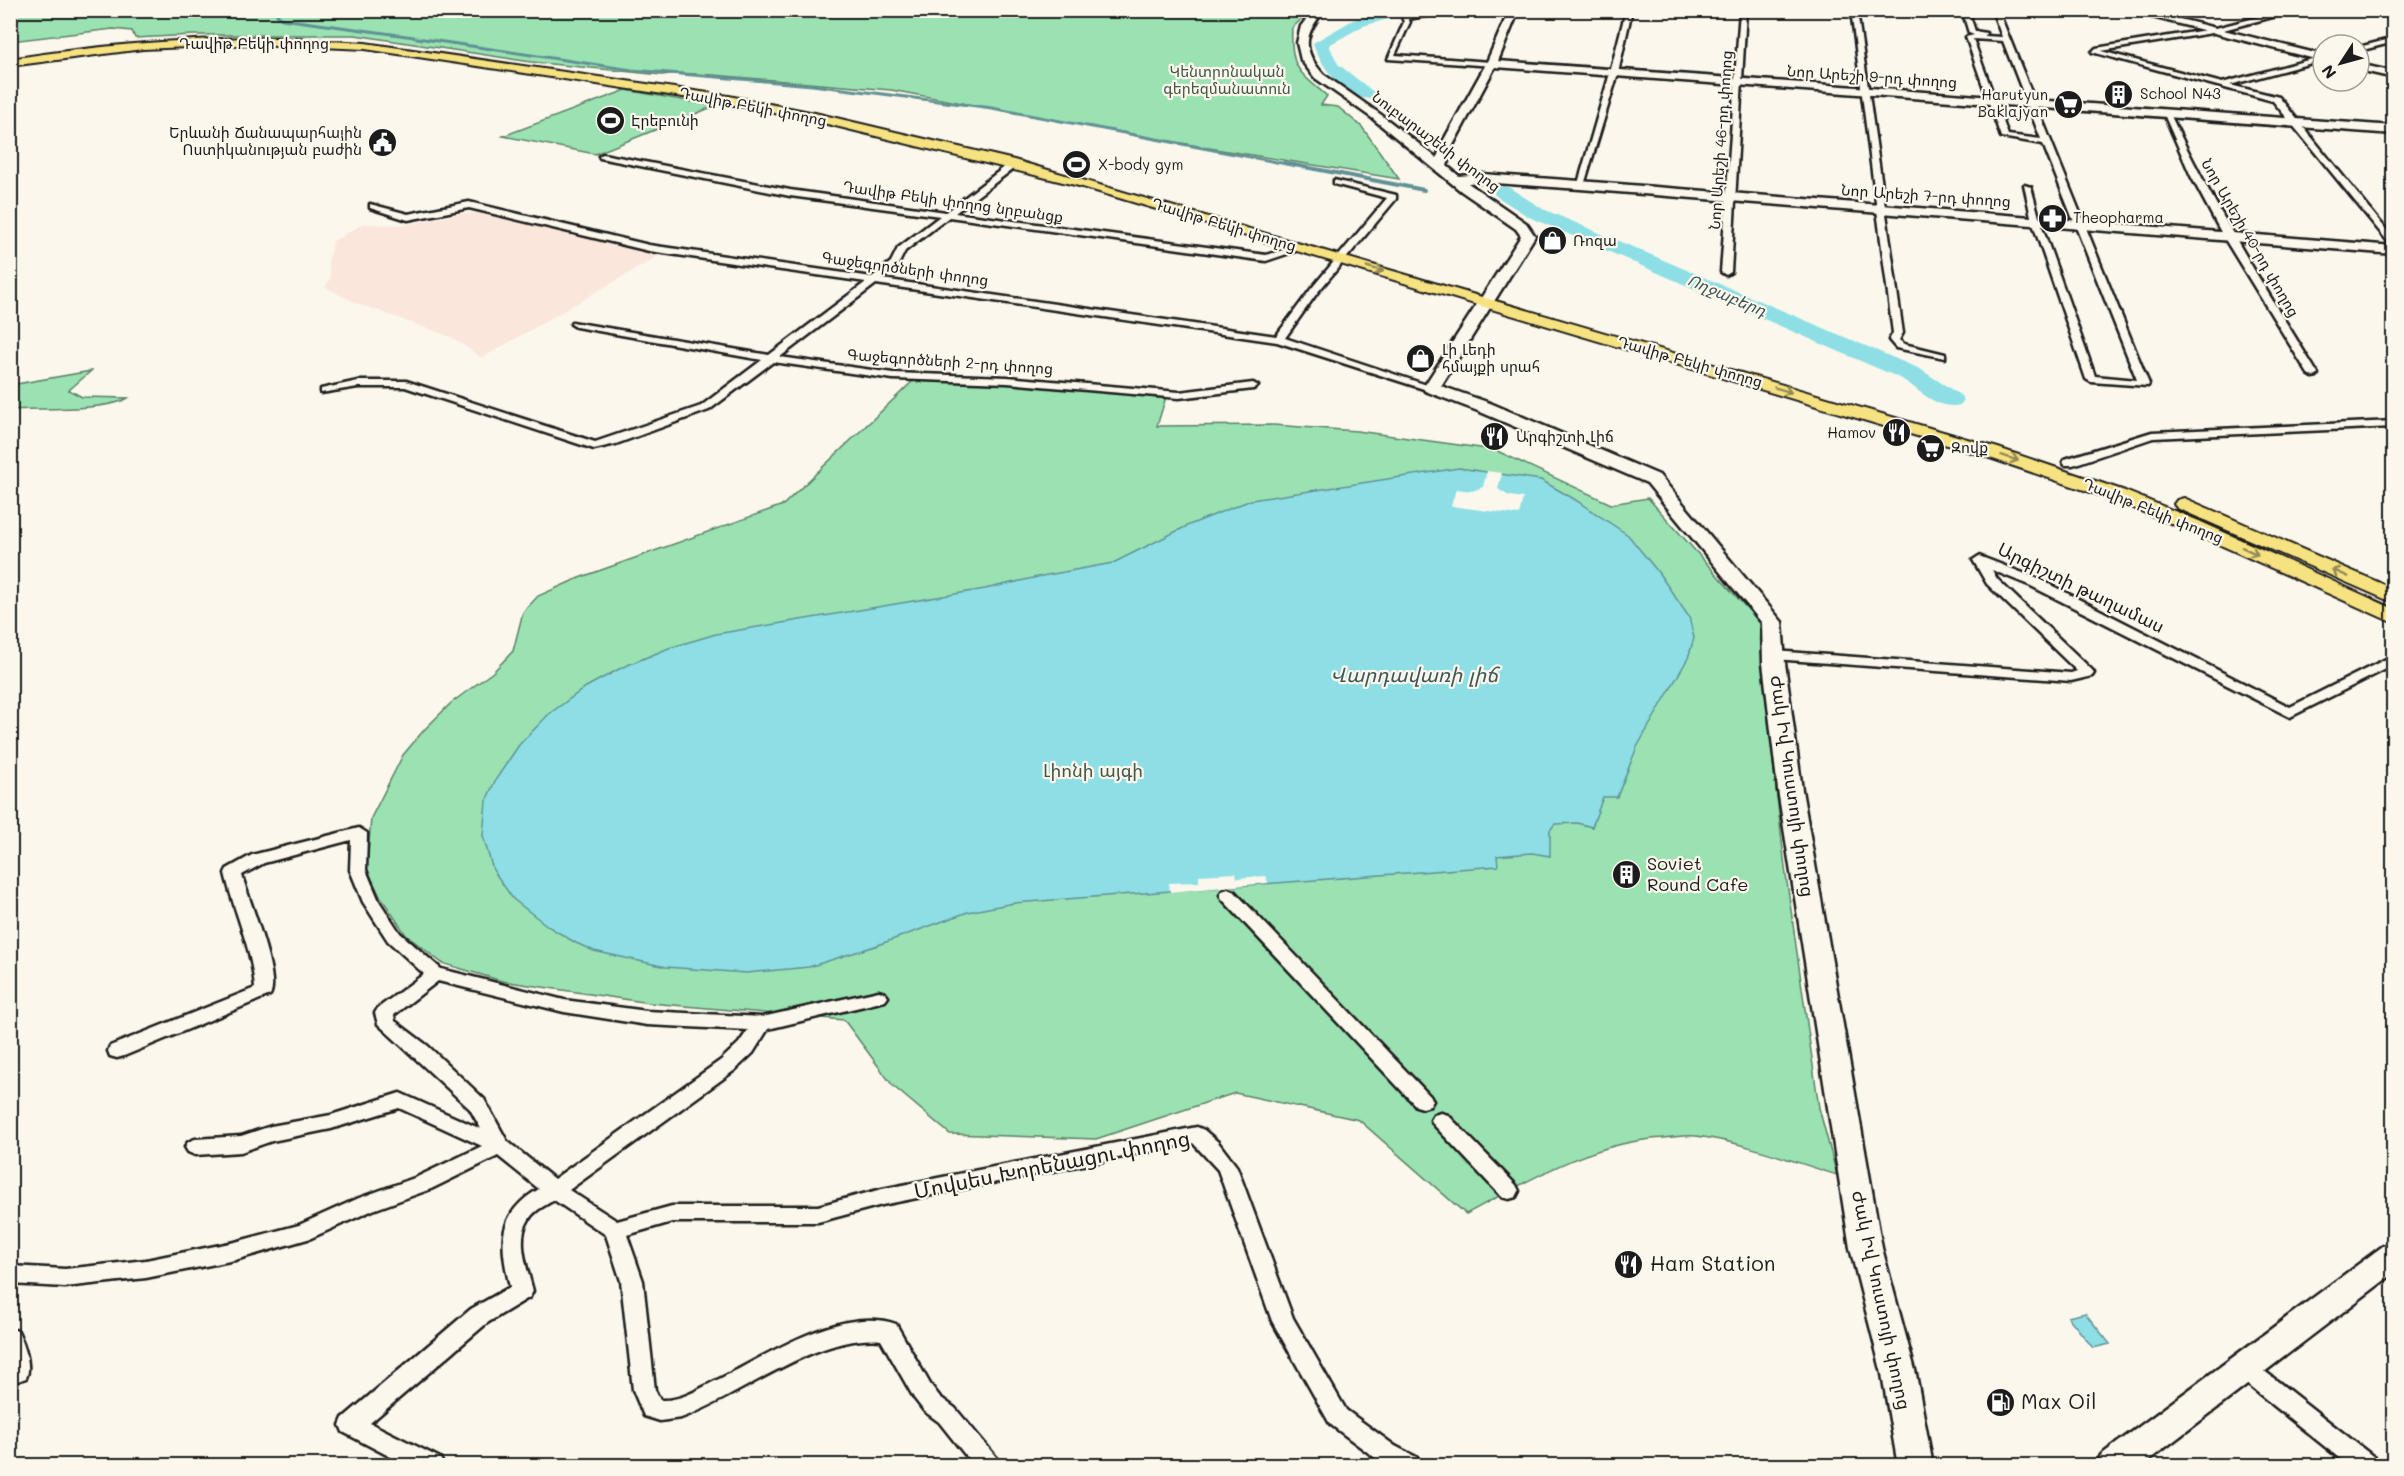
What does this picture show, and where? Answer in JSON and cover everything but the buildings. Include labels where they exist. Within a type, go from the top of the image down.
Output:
[{"type":"main road","name":"Նուբարաշենի փողոց","points":[[1320,10],[1311,17],[1304,28],[1302,39],[1308,65],[1319,76],[1410,142],[1456,180],[1521,226],[1528,236],[1489,297]]},
{"type":"main road","points":[[1440,167],[1438,144],[1491,64],[1512,15],[1519,10]]},
{"type":"main road","points":[[2130,10],[2311,55]]},
{"type":"main road","name":"Դավիթ Բեկի փողոց","points":[[10,58],[93,45],[206,38],[302,36],[388,43],[744,95],[827,111],[1025,157],[1489,297],[2047,470],[2192,525],[2394,617]]},
{"type":"main road","name":"Դավիթ Բեկի փողոց","points":[[10,63],[93,50],[203,43],[277,41],[365,46],[729,100],[815,117],[1014,164],[1300,248],[1345,254]]},
{"type":"main road","name":"Նոր Արեշի 9-րդ փողոց","points":[[1491,64],[2393,130]]},
{"type":"main road","points":[[2371,70],[2394,75]]},
{"type":"main road","points":[[1410,142],[1438,144]]},
{"type":"main road","name":"Նոր Արեշի 7-րդ փողոց","points":[[1456,180],[1490,178],[1580,184],[1729,198],[2394,248]]},
{"type":"main road","points":[[1431,388],[1489,297]]},
{"type":"main road","name":"Դավիթ Բեկի փողոց","points":[[1489,297],[1966,429],[2069,462],[2214,516],[2394,597]]},
{"type":"main road","name":"Ժակ Իվ Կուստոյի փողոց","points":[[1431,388],[1653,479],[1772,622],[1790,790],[1866,1248],[1899,1374],[1916,1466]]},
{"type":"main road","points":[[2113,1466],[2394,1255]]},
{"type":"street","points":[[1458,10],[1404,18],[1407,22],[1391,57],[1491,64]]},
{"type":"street","points":[[1580,184],[1614,73],[1629,10]]},
{"type":"street","name":"Նոր Արեշի 46-րդ փողոց","points":[[1726,272],[1743,10]]},
{"type":"street","points":[[1854,10],[1898,333],[1894,340],[1900,346],[1941,357]]},
{"type":"street","points":[[1965,10],[1972,33],[2005,37]]},
{"type":"street","points":[[1995,10],[2030,104],[2081,224],[2144,384],[2091,379],[2026,187]]},
{"type":"street","points":[[2296,10],[2212,31],[2096,52],[2274,98],[2394,248]]},
{"type":"street","points":[[2005,37],[1969,37],[2005,137],[2046,142]]},
{"type":"street","points":[[2371,46],[2394,40]]},
{"type":"street","points":[[2222,84],[2311,61]]},
{"type":"street","name":"Նոր Արեշի 40-րդ փողոց","points":[[2166,114],[2195,176],[2228,236],[2313,374]]},
{"type":"street","name":"Դավիթ Բեկի փողոց նրբանցք","points":[[603,156],[790,194],[1266,258],[1300,248]]},
{"type":"street","points":[[325,391],[358,384],[406,384],[594,446],[608,443],[705,408],[768,358],[875,280],[895,263],[901,250],[1014,164]]},
{"type":"street","points":[[1279,339],[1393,197],[1337,182]]},
{"type":"street","name":"Գաջեգործների փողոց","points":[[373,206],[408,217],[468,205],[649,248],[1279,339],[1431,388]]},
{"type":"street","name":"Գաջեգործների 2-րդ փողոց","points":[[576,324],[768,358],[893,376],[1007,380],[1179,395],[1253,386]]},
{"type":"street","name":"Դավիթ Բեկի փողոց","points":[[2069,462],[2151,435],[2394,424]]},
{"type":"street","name":"Արգիշտի թաղամաս","points":[[1774,655],[2071,677],[2087,673],[1992,581],[1979,560],[2036,583],[2290,713],[2394,659]]},
{"type":"street","points":[[117,1051],[264,991],[262,964],[233,873],[258,859],[359,833],[358,870],[370,902],[394,937],[435,974],[564,1006],[647,1018],[770,1022],[879,997]]},
{"type":"street","points":[[1228,896],[1423,1101]]},
{"type":"street","points":[[435,974],[384,1013],[387,1024],[477,1104],[500,1146]]},
{"type":"street","points":[[432,1466],[351,1425],[480,1316],[522,1291],[515,1263],[513,1232],[524,1209],[728,1065],[770,1022]]},
{"type":"street","points":[[195,1147],[241,1144],[271,1134],[331,1122],[400,1100],[500,1146],[554,1190],[615,1230],[632,1281],[644,1390],[652,1409],[664,1413],[684,1408],[735,1384],[787,1355],[854,1330],[873,1328],[888,1331],[922,1391],[932,1404],[947,1415],[989,1466]]},
{"type":"street","points":[[1441,1120],[1509,1191]]},
{"type":"street","name":"Մովսես Խորենացու փողոց","points":[[615,1230],[672,1214],[818,1214],[882,1197],[1197,1135],[1211,1147],[1227,1167],[1283,1321],[1338,1417],[1387,1454],[1410,1466]]},
{"type":"street","points":[[10,1275],[77,1277],[146,1269],[235,1251],[304,1232],[366,1204],[424,1184],[500,1146]]},
{"type":"street","points":[[10,1338],[18,1371]]},
{"type":"street","points":[[2245,1369],[2367,1466]]},
{"type":"shaded area","points":[[478,213],[662,254],[482,358],[451,337],[356,303],[325,287],[331,277],[328,261],[333,241],[363,224],[405,225],[458,214]]},
{"type":"green space","name":"Կենտրոնական գերեզմանատուն","points":[[11,10],[1310,11],[1292,28],[1293,52],[1298,68],[1327,96],[1321,105],[1338,107],[1362,127],[1399,179],[1209,148],[891,90],[713,75],[677,73],[662,75],[531,62],[355,35],[193,35],[135,38],[132,31],[113,29],[11,41]]},
{"type":"green space","name":"Էրեբունի","points":[[626,90],[715,106],[595,154],[503,136]]},
{"type":"green space","points":[[91,371],[69,390],[82,397],[128,398],[89,407],[11,410],[11,385]]},
{"type":"green space","name":"Լիոնի այգի","points":[[915,379],[1041,386],[1166,397],[1157,426],[1273,425],[1357,431],[1495,450],[1611,504],[1648,498],[1760,623],[1762,664],[1785,868],[1819,1108],[1837,1175],[1767,1152],[1714,1139],[1688,1136],[1637,1141],[1611,1147],[1561,1165],[1466,1214],[1359,1120],[1235,1093],[1096,1139],[950,1134],[893,1086],[844,1020],[650,1003],[502,981],[442,963],[406,935],[380,896],[367,869],[371,818],[403,755],[424,730],[451,703],[493,672],[513,651],[523,612],[538,596],[579,578],[783,505]]},
{"type":"water","name":"Վարդավառի լիճ","points":[[1459,468],[1541,480],[1628,535],[1658,572],[1689,617],[1694,638],[1688,658],[1637,747],[1617,797],[1603,797],[1592,827],[1577,823],[1555,824],[1550,830],[1550,856],[1532,853],[1497,856],[1498,866],[1014,903],[968,912],[809,967],[746,973],[666,967],[594,951],[549,927],[513,899],[493,870],[483,836],[486,801],[496,779],[519,745],[549,714],[586,687],[623,667],[669,648],[716,634],[985,589],[1113,563],[1189,525],[1251,500]]},
{"type":"water","points":[[2085,1313],[2110,1344],[2093,1348],[2068,1317]]},
{"type":"pier","points":[[1487,471],[1502,473],[1498,489],[1509,496],[1523,498],[1519,515],[1451,506],[1456,489],[1472,491],[1483,487]]},
{"type":"pier","points":[[1236,873],[1237,878],[1266,876],[1268,883],[1170,892],[1169,883],[1199,882],[1199,875]]},
{"type":"waterway","points":[[280,10],[277,15],[282,19],[414,37]]},
{"type":"waterway","name":"Ողջաբերդ","points":[[1367,94],[1332,68],[1321,43],[1358,23],[1404,10]]},
{"type":"waterway","points":[[417,38],[632,70],[812,85],[992,108],[1292,165]]},
{"type":"waterway","points":[[1284,163],[1424,190]]},
{"type":"waterway","name":"Ողջաբերդ","points":[[1503,192],[1536,213],[1911,374],[1951,400]]},
{"type":"place","name":"School N43","points":[[2119,94]]},
{"type":"place","name":"Harutyun Baklajyan","points":[[2069,104]]},
{"type":"place","name":"Էրեբունի","points":[[610,121]]},
{"type":"place","name":"Երևանի Ճանապարհային Ոստիկանության բաժին","points":[[383,142]]},
{"type":"place","name":"X-body gym","points":[[1077,165]]},
{"type":"place","name":"Theopharma","points":[[2052,218]]},
{"type":"place","name":"Ռոզա","points":[[1552,241]]},
{"type":"place","name":"Լի Լեդի հմայքի սրահ","points":[[1421,359]]},
{"type":"place","name":"Hamov","points":[[1897,433]]},
{"type":"place","name":"Արգիշտի Լիճ","points":[[1495,437]]},
{"type":"place","name":"Զովք","points":[[1930,448]]},
{"type":"place","name":"Soviet Round Cafe","points":[[1626,874]]},
{"type":"place","name":"Ham Station","points":[[1629,1264]]},
{"type":"place","name":"Max Oil","points":[[2000,1402]]}]
